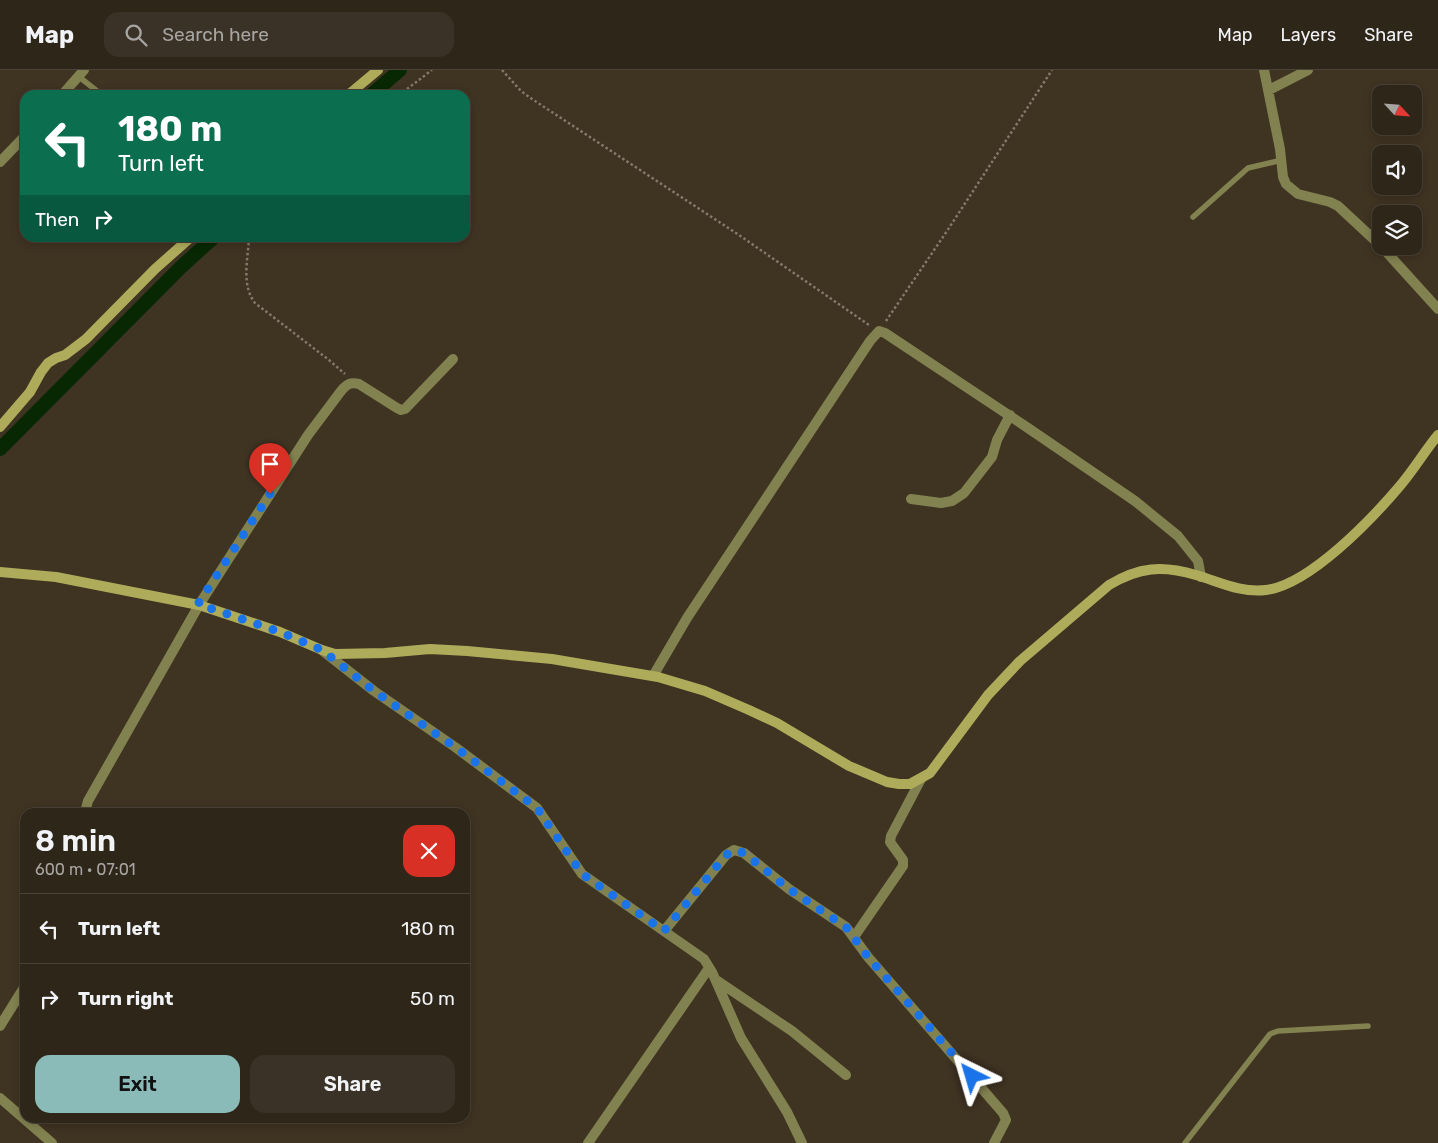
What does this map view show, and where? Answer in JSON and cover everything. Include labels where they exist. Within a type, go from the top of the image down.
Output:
[{"type":"street","points":[[354,90],[378,70]]},
{"type":"street","points":[[1264,70],[1282,160],[1283,177],[1293,191],[1338,206],[1372,238]]},
{"type":"street","points":[[1269,90],[1308,70]]},
{"type":"street","points":[[66,90],[81,73]]},
{"type":"street","points":[[0,162],[20,141]]},
{"type":"street","points":[[0,427],[30,392],[48,363],[65,355],[86,339],[155,269],[185,242]]},
{"type":"street","points":[[1389,255],[1438,308]]},
{"type":"street","points":[[653,676],[698,602],[877,333],[885,333],[1010,415],[1134,501],[1178,536],[1198,561],[1201,577]]},
{"type":"street","points":[[86,808],[88,801],[198,604],[308,435],[347,384],[353,382],[359,384],[400,410],[405,409],[453,359]]},
{"type":"street","points":[[911,499],[941,503],[952,501],[964,493],[992,457],[997,440],[1010,415]]},
{"type":"street","points":[[0,572],[56,577],[198,604],[280,632],[336,654],[430,650],[467,651],[552,659],[653,676],[705,691],[749,710],[777,723],[849,766],[887,782],[910,784],[930,772],[988,695],[1020,661],[1109,585],[1125,575],[1138,570],[1156,569],[1178,571],[1226,586],[1250,591],[1268,590],[1291,582],[1337,549],[1364,524],[1400,486],[1438,435]]},
{"type":"street","points":[[322,650],[374,691],[455,747],[537,808],[582,874],[704,960],[742,1038],[787,1112],[802,1143]]},
{"type":"street","points":[[854,937],[903,866],[903,860],[890,842],[921,779]]},
{"type":"street","points":[[664,931],[726,855],[734,850],[744,853],[789,889],[846,927],[868,957],[1003,1113],[1006,1120],[994,1143]]},
{"type":"street","points":[[590,1142],[709,968]]},
{"type":"street","points":[[715,980],[792,1031],[846,1075]]},
{"type":"street","points":[[0,1026],[20,994]]},
{"type":"street","points":[[0,1098],[20,1115]]},
{"type":"street","points":[[29,1123],[52,1143]]},
{"type":"lane","points":[[81,73],[97,90]]},
{"type":"lane","points":[[1193,217],[1248,168],[1282,160]]},
{"type":"lane","points":[[1185,1143],[1270,1034],[1278,1031],[1368,1026]]},
{"type":"path","points":[[406,90],[432,70]]},
{"type":"path","points":[[502,70],[526,95],[736,233],[868,324],[877,333],[947,231],[1052,70]]},
{"type":"path","points":[[249,242],[247,286],[249,295],[255,303],[340,368],[353,382]]},
{"type":"waterway","points":[[377,90],[400,70]]},
{"type":"waterway","points":[[0,449],[181,267],[209,242]]},
{"type":"route","points":[[270,494],[198,604],[280,632],[322,650],[374,691],[455,747],[537,808],[582,874],[664,931],[726,855],[734,850],[744,853],[789,889],[846,927],[868,957],[972,1076]]}]
